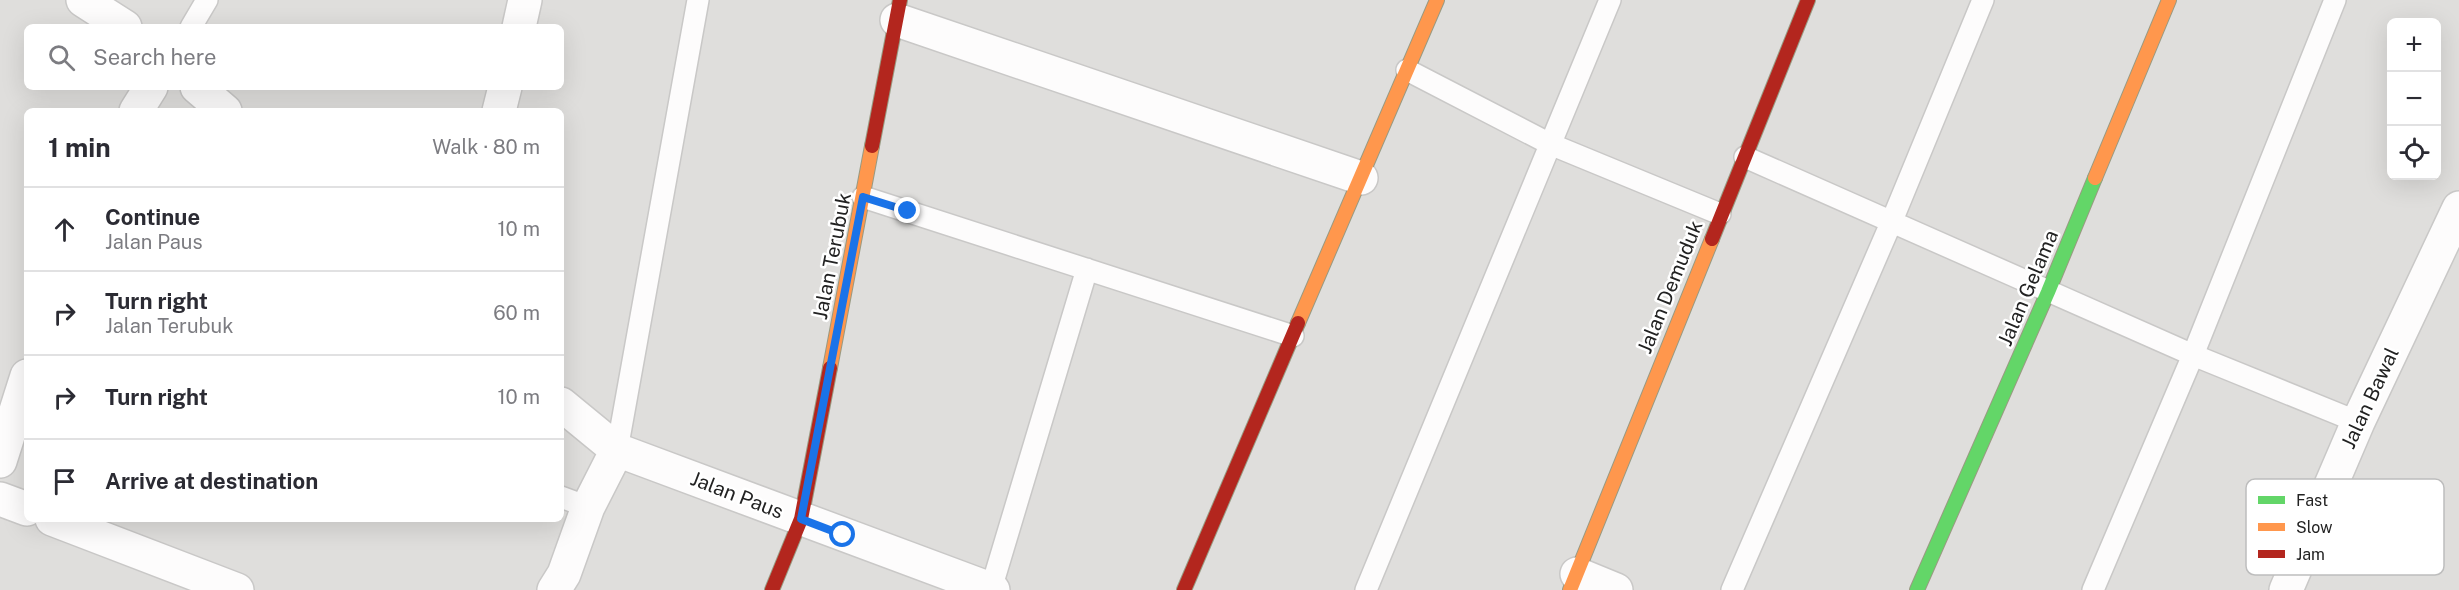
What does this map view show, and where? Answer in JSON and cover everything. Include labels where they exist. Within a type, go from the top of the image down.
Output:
[{"type":"street","points":[[83,0],[120,24]]},
{"type":"street","points":[[520,24],[525,0]]},
{"type":"street","points":[[1184,590],[1437,0]]},
{"type":"street","name":"Jalan Demuduk","points":[[1574,582],[1720,214],[1808,0]]},
{"type":"street","name":"Jalan Gelama","points":[[1917,590],[2048,292],[2169,0]]},
{"type":"street","points":[[898,10],[1361,178]]},
{"type":"street","name":"Jalan Terubuk","points":[[772,590],[801,519],[898,10]]},
{"type":"street","points":[[138,108],[149,90]]},
{"type":"street","points":[[200,90],[222,108]]},
{"type":"street","points":[[500,108],[504,90]]},
{"type":"street","name":"Jalan Bawal","points":[[2334,479],[2459,208]]},
{"type":"street","points":[[0,461],[24,385]]},
{"type":"street","name":"Jalan Paus","points":[[564,406],[617,450],[992,590]]},
{"type":"street","points":[[554,590],[564,574],[574,502],[617,450]]},
{"type":"street","points":[[0,499],[24,508]]},
{"type":"street","points":[[60,522],[237,590]]},
{"type":"street","name":"Jalan Bawal","points":[[2286,590],[2292,575]]},
{"type":"street","points":[[1574,582],[1616,590]]},
{"type":"lane","points":[[193,24],[207,0]]},
{"type":"lane","points":[[617,450],[698,0]]},
{"type":"lane","points":[[1366,590],[1610,0]]},
{"type":"lane","points":[[1732,590],[1983,0]]},
{"type":"lane","points":[[2093,590],[2193,355],[2335,0]]},
{"type":"lane","points":[[1407,70],[1550,144],[1720,214]]},
{"type":"lane","points":[[1745,157],[2193,355],[2358,422]]},
{"type":"lane","points":[[863,197],[1293,336]]},
{"type":"lane","points":[[992,590],[1087,269]]},
{"type":"shaded area","points":[[0,0],[2459,0],[2459,590],[0,590]]},
{"type":"traffic: fast","points":[[1917,590],[2048,292],[2095,178]]},
{"type":"traffic: slow","points":[[1298,323],[1437,0]]},
{"type":"traffic: slow","points":[[2095,178],[2169,0]]},
{"type":"traffic: slow","points":[[830,368],[872,146]]},
{"type":"traffic: slow","points":[[1570,590],[1712,239]]},
{"type":"traffic: jam","points":[[872,146],[900,0]]},
{"type":"traffic: jam","points":[[1712,239],[1808,0]]},
{"type":"traffic: jam","points":[[1184,590],[1298,323]]},
{"type":"traffic: jam","points":[[772,590],[801,519],[830,368]]},
{"type":"route","points":[[843,535],[801,519],[863,197],[908,211]]}]
